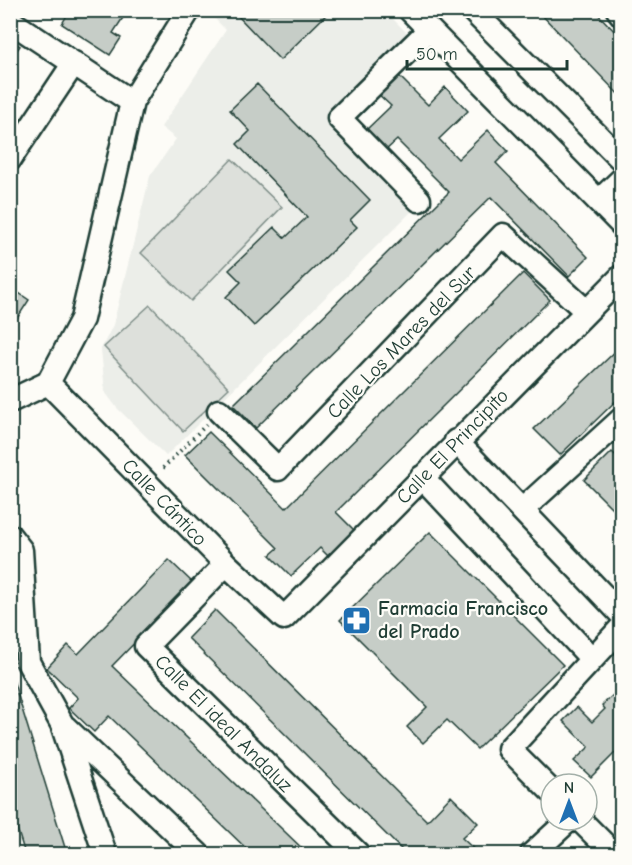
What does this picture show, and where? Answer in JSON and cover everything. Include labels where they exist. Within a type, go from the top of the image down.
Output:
[{"type":"street","points":[[14,394],[48,383],[82,319],[132,102],[189,10]]},
{"type":"street","points":[[410,10],[621,225]]},
{"type":"street","points":[[472,10],[621,160]]},
{"type":"street","points":[[618,10],[621,15]]},
{"type":"street","points":[[10,21],[132,102]]},
{"type":"street","points":[[419,200],[339,118],[429,30]]},
{"type":"street","points":[[12,153],[74,63]]},
{"type":"street","points":[[599,201],[621,178]]},
{"type":"street","name":"Calle Los Mares del Sur","points":[[219,411],[278,469],[503,235],[586,311]]},
{"type":"street","name":"Calle El Principito","points":[[284,618],[621,276]]},
{"type":"street","name":"Calle Cántico","points":[[48,383],[226,564],[284,618]]},
{"type":"street","points":[[522,510],[621,419]]},
{"type":"street","points":[[456,441],[621,615]]},
{"type":"street","points":[[422,477],[592,658]]},
{"type":"street","points":[[10,536],[21,550],[28,662],[62,724],[105,855]]},
{"type":"street","name":"Calle El ideal Andaluz","points":[[226,564],[146,646],[358,855]]},
{"type":"street","points":[[539,779],[509,749],[621,627]]},
{"type":"street","points":[[62,724],[198,855]]},
{"type":"street","points":[[532,855],[556,832]]},
{"type":"street","points":[[592,832],[614,855]]},
{"type":"path","points":[[147,484],[219,411]]},
{"type":"shaded area","points":[[216,11],[385,11],[413,39],[330,118],[414,209],[166,456],[117,408],[105,392],[101,349],[113,325],[150,176],[176,139],[161,127],[226,30],[212,16]]},
{"type":"shaded area","points":[[232,159],[282,207],[191,301],[141,253]]},
{"type":"shaded area","points":[[150,305],[229,388],[183,431],[104,347]]},
{"type":"building","points":[[70,10],[128,10],[113,33],[121,38],[110,55],[62,24]]},
{"type":"building","points":[[242,10],[331,10],[280,60],[237,15]]},
{"type":"building","points":[[537,10],[594,10],[622,39],[622,98]]},
{"type":"building","points":[[10,40],[20,46],[10,59]]},
{"type":"building","points":[[10,40],[20,46],[10,59]]},
{"type":"building","points":[[396,73],[428,105],[445,87],[468,111],[439,139],[458,159],[488,130],[508,151],[496,163],[588,257],[569,276],[491,197],[256,428],[233,405],[449,192],[397,140],[385,151],[365,131],[391,106],[376,92]]},
{"type":"building","points":[[257,84],[370,200],[350,220],[357,227],[254,326],[226,297],[241,282],[229,270],[274,227],[285,238],[307,217],[237,144],[250,131],[230,110]]},
{"type":"building","points":[[523,273],[550,300],[336,512],[357,533],[331,559],[320,548],[291,576],[270,555],[278,548],[185,455],[209,432],[286,508]]},
{"type":"building","points":[[10,287],[29,300],[18,317],[10,312]]},
{"type":"building","points":[[622,345],[622,395],[560,455],[534,429]]},
{"type":"building","points":[[612,452],[622,461],[622,518],[584,480]]},
{"type":"building","points":[[430,532],[563,665],[477,749],[447,720],[423,743],[407,727],[427,707],[340,620]]},
{"type":"building","points":[[169,560],[193,583],[112,666],[308,854],[252,854],[109,716],[94,732],[69,708],[78,698],[47,668],[68,645],[78,654]]},
{"type":"building","points":[[215,610],[427,821],[451,796],[478,823],[462,838],[479,854],[406,854],[188,638]]},
{"type":"building","points":[[10,670],[67,854],[25,854],[10,806]]},
{"type":"building","points":[[622,687],[622,740],[617,744],[620,748],[596,772],[586,772],[574,761],[589,747],[563,721],[577,707],[592,722],[605,709],[602,705]]},
{"type":"place","name":"Farmacia Francisco del Prado","points":[[357,620]]}]
